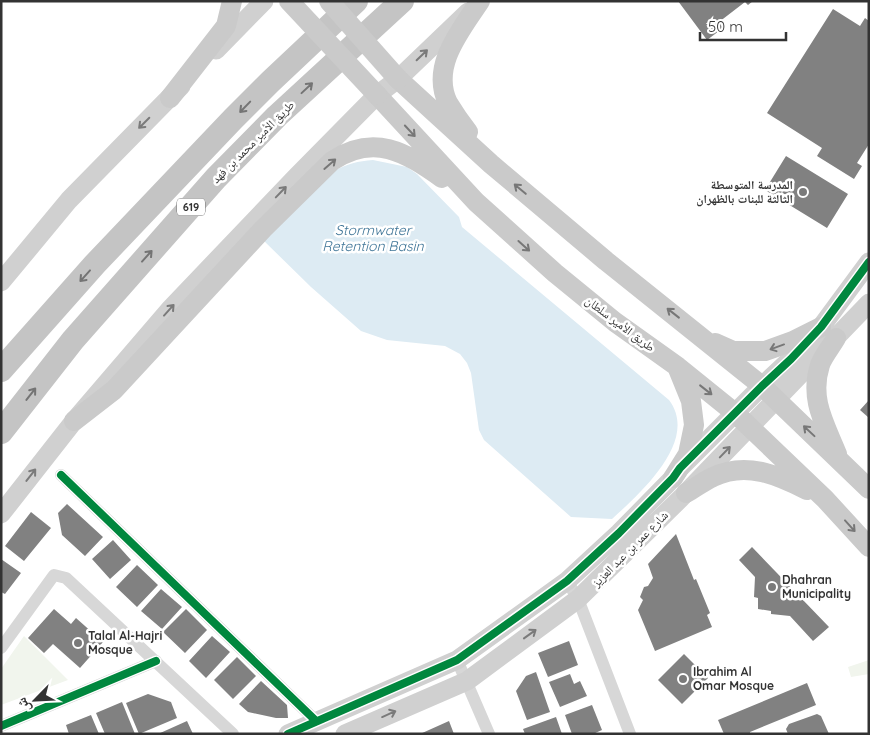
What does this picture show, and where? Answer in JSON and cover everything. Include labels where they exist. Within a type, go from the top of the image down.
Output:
[{"type":"highway","name":"619","points":[[1,370],[95,264],[239,113],[356,1]]},
{"type":"highway","name":"طريق الأمير محمد بن فهد","points":[[1,432],[73,340],[216,178],[277,116],[402,1]]},
{"type":"main road","points":[[170,98],[226,26],[232,1]]},
{"type":"main road","name":"طريق الأمير سلطان","points":[[289,1],[476,202],[555,273],[615,322],[678,367],[742,420],[825,499],[869,547]]},
{"type":"main road","points":[[329,1],[398,78],[491,164],[606,261],[769,393],[869,489]]},
{"type":"main road","points":[[479,1],[448,53],[443,72],[443,85],[448,102],[491,164]]},
{"type":"main road","points":[[74,421],[114,390],[263,230],[342,154],[354,149],[386,148],[414,159],[476,202]]},
{"type":"main road","points":[[698,335],[733,351],[765,351],[793,341],[829,333],[820,364],[816,393],[818,408],[840,461]]},
{"type":"main road","points":[[678,367],[691,401],[694,424],[679,486]]},
{"type":"main road","points":[[679,486],[725,473],[758,470],[784,478],[825,499]]},
{"type":"street","points":[[1,268],[264,1]]},
{"type":"street","points":[[1,514],[74,421],[178,301],[376,95],[398,78],[479,1]]},
{"type":"street","points":[[1,282],[69,200]]},
{"type":"street","points":[[829,333],[869,262]]},
{"type":"street","points":[[769,393],[829,333],[869,303]]},
{"type":"street","name":"شارع عمر بن عبد العزيز","points":[[345,734],[466,681],[578,599],[679,486],[769,393]]},
{"type":"street","points":[[61,475],[316,720]]},
{"type":"street","points":[[288,734],[316,720],[457,660],[567,581],[619,534],[679,486]]},
{"type":"street","points":[[1,648],[54,575],[66,578],[233,734]]},
{"type":"street","points":[[567,581],[578,599],[630,734]]},
{"type":"street","points":[[457,660],[488,734]]},
{"type":"street","points":[[1,726],[156,661]]},
{"type":"shaded area","points":[[24,636],[68,680],[1,705],[1,669]]},
{"type":"shaded area","points":[[869,660],[869,674],[851,677],[848,667]]},
{"type":"water","name":"Stormwater Retention Basin","points":[[373,160],[407,167],[417,174],[459,217],[462,227],[669,400],[677,416],[677,432],[672,449],[650,481],[612,519],[571,517],[484,440],[479,430],[471,373],[467,363],[460,354],[445,346],[387,340],[361,331],[311,287],[263,240],[334,171],[353,163]]},
{"type":"building","points":[[678,1],[753,1],[748,5],[745,2],[719,22],[723,28],[707,40]]},
{"type":"building","points":[[833,9],[860,26],[865,18],[869,21],[869,144],[857,163],[862,166],[854,179],[817,156],[822,148],[767,113]]},
{"type":"building","points":[[786,156],[848,194],[827,228],[765,190]]},
{"type":"building","points":[[869,400],[869,418],[860,410]]},
{"type":"building","points":[[67,504],[103,537],[85,556],[62,535],[58,513]]},
{"type":"building","points":[[31,512],[51,528],[24,561],[5,546]]},
{"type":"building","points":[[676,534],[694,580],[696,579],[710,613],[707,615],[712,627],[655,651],[638,610],[643,600],[640,597],[644,587],[648,586],[653,578],[648,564]]},
{"type":"building","points":[[113,540],[131,560],[110,579],[92,559]]},
{"type":"building","name":"Dhahran Municipality","points":[[752,547],[829,627],[813,641],[790,616],[771,614],[771,611],[758,609],[758,598],[754,597],[755,577],[739,560]]},
{"type":"building","points":[[1,559],[21,573],[5,594],[1,592]]},
{"type":"building","points":[[137,565],[158,585],[137,607],[116,587]]},
{"type":"building","points":[[161,589],[182,607],[162,629],[141,611]]},
{"type":"building","points":[[54,609],[71,624],[76,618],[103,642],[80,668],[53,644],[44,653],[28,638]]},
{"type":"building","points":[[186,609],[207,630],[185,653],[163,632]]},
{"type":"building","points":[[212,636],[230,652],[206,678],[189,661]]},
{"type":"building","points":[[569,641],[578,665],[548,677],[538,653]]},
{"type":"building","name":"Ibrahim Al Omar Mosque","points":[[684,654],[708,678],[682,704],[658,680]]},
{"type":"building","points":[[237,657],[256,676],[233,699],[214,680]]},
{"type":"building","points":[[536,672],[550,712],[527,720],[516,691],[526,676]]},
{"type":"building","points":[[570,674],[574,684],[580,681],[587,696],[560,707],[549,682]]},
{"type":"building","points":[[261,681],[287,705],[288,718],[276,718],[248,712],[239,704]]},
{"type":"building","points":[[807,683],[816,705],[750,732],[750,734],[724,734],[718,720]]},
{"type":"building","points":[[148,694],[171,702],[177,718],[139,734],[126,703]]},
{"type":"building","points":[[122,702],[135,734],[105,734],[96,713]]},
{"type":"building","points":[[592,705],[602,730],[593,734],[572,734],[565,715]]},
{"type":"building","points":[[817,714],[821,716],[829,734],[788,734],[786,729],[789,724]]},
{"type":"building","points":[[91,715],[99,734],[69,734],[66,725]]},
{"type":"building","points":[[556,717],[562,734],[525,734],[523,729]]},
{"type":"building","points":[[187,721],[193,734],[158,734]]},
{"type":"building","points":[[449,721],[454,734],[420,734]]},
{"type":"cycle path","points":[[288,734],[457,660],[567,581],[619,533],[673,478],[680,468],[791,359],[821,327],[869,262]]},
{"type":"cycle path","points":[[61,475],[316,721]]},
{"type":"cycle path","points":[[1,726],[156,661]]},
{"type":"place","name":"المدرسة المتوسطة الثالثة للبنات بالظهران","points":[[803,192]]},
{"type":"place","name":"Dhahran Municipality","points":[[772,587]]},
{"type":"place","name":"Talal Al-Hajri Mosque","points":[[78,643]]},
{"type":"place","name":"Ibrahim Al Omar Mosque","points":[[683,679]]}]
